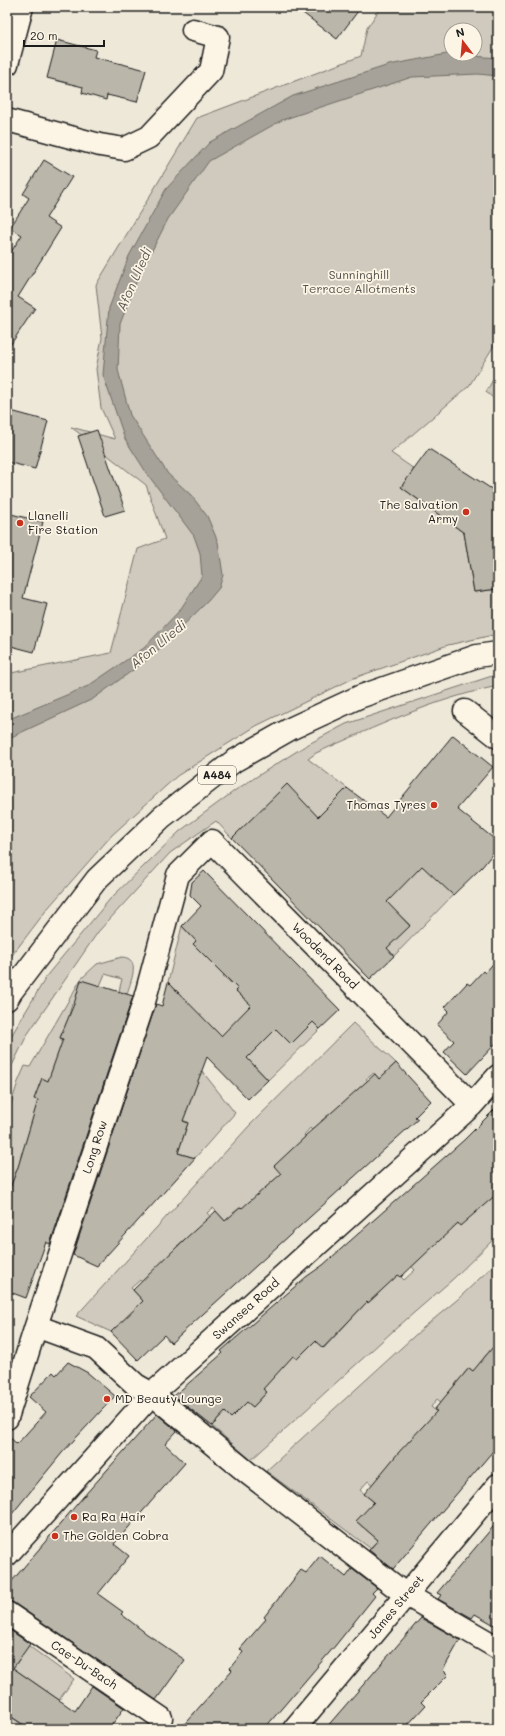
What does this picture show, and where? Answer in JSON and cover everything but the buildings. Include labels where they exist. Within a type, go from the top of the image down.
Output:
[{"type":"street","points":[[7,64],[22,7]]},
{"type":"street","points":[[7,120],[100,145],[124,149],[149,138],[211,71],[218,37],[193,30]]},
{"type":"street","name":"A484","points":[[7,999],[97,879],[162,817],[234,762],[292,728],[359,698],[477,656],[498,653]]},
{"type":"street","points":[[465,711],[498,737]]},
{"type":"street","name":"Woodend Road","points":[[178,875],[212,841],[472,1105]]},
{"type":"street","name":"Long Row","points":[[7,1418],[36,1326],[144,1002],[178,875]]},
{"type":"street","name":"Swansea Road","points":[[7,1555],[152,1394],[472,1105],[498,1076]]},
{"type":"street","points":[[36,1326],[96,1348],[136,1385],[152,1394],[250,1474],[405,1594],[498,1648]]},
{"type":"street","name":"James Street","points":[[294,1729],[405,1594],[498,1485]]},
{"type":"street","name":"Cae-Du-Bach","points":[[7,1613],[161,1718]]},
{"type":"green space","name":"Sunninghill Terrace Allotments","points":[[381,7],[498,7],[498,339],[469,386],[391,453],[414,469],[401,487],[464,533],[474,592],[498,589],[498,634],[448,645],[354,678],[256,726],[177,776],[112,835],[48,908],[7,962],[7,676],[11,673],[111,653],[138,549],[165,539],[146,485],[71,427],[115,439],[101,408],[96,369],[102,338],[96,285],[197,118],[361,56],[367,28]]},
{"type":"green space","points":[[498,371],[498,402],[486,392]]},
{"type":"green space","points":[[498,674],[498,686],[451,698],[428,706],[360,733],[316,753],[308,759],[347,788],[333,803],[415,873],[432,854],[453,895],[394,956],[387,948],[410,925],[392,908],[368,921],[390,899],[287,785],[232,838],[216,821],[170,853],[98,932],[27,1035],[7,1076],[7,1043],[48,974],[110,899],[180,831],[237,789],[305,746],[346,724]]},
{"type":"green space","points":[[215,923],[193,944],[201,952],[247,952],[223,976],[231,983],[253,961],[259,967],[236,991],[245,1000],[268,978],[299,1014],[280,1033],[291,1044],[313,1022],[320,1029],[268,1080],[253,1064],[243,1073],[228,1059],[218,1068],[214,1065],[233,1046],[204,1054],[161,1010],[179,993],[168,982],[182,926],[191,936]]},
{"type":"green space","points":[[122,957],[128,958],[132,962],[133,966],[132,978],[127,994],[119,991],[122,979],[105,974],[90,1009],[72,1004],[69,1015],[91,1022],[86,1037],[63,1030],[60,1038],[82,1045],[66,1087],[42,1079],[38,1089],[59,1107],[41,1158],[22,1152],[20,1160],[37,1166],[35,1172],[18,1167],[14,1177],[28,1192],[9,1185],[7,1191],[7,1116],[25,1066],[30,1067],[81,979],[97,964]]},
{"type":"green space","points":[[353,1023],[396,1063],[379,1079],[374,1073],[366,1079],[388,1102],[349,1138],[328,1115],[321,1121],[342,1145],[333,1153],[310,1128],[304,1135],[326,1160],[255,1222],[241,1207],[233,1213],[248,1230],[240,1237],[213,1208],[207,1213],[233,1243],[186,1238],[177,1246],[201,1272],[171,1253],[163,1261],[186,1286],[165,1307],[140,1280],[131,1288],[156,1315],[136,1308],[111,1332],[76,1316],[249,1126]]},
{"type":"green space","points":[[172,1042],[202,1071],[235,1113],[195,1158],[178,1153],[188,1122],[158,1113]]},
{"type":"green space","points":[[498,1176],[498,1235],[453,1279],[393,1331],[251,1460],[212,1426],[221,1417],[210,1398],[231,1418],[240,1409],[221,1391],[228,1384],[253,1407],[267,1392],[241,1370],[294,1324],[324,1348],[363,1306],[339,1284],[343,1281],[368,1303],[380,1292],[357,1269],[378,1254],[404,1280],[415,1270],[389,1243],[427,1252],[438,1242],[418,1219],[435,1199],[460,1225],[452,1185],[476,1212],[487,1202]]},
{"type":"green space","points":[[498,1261],[498,1363],[487,1354],[480,1363],[498,1379],[498,1392],[469,1368],[463,1375],[496,1403],[473,1428],[437,1399],[431,1407],[466,1436],[403,1512],[368,1481],[360,1490],[395,1520],[356,1521],[378,1540],[370,1548],[266,1471],[423,1328],[458,1299]]},
{"type":"green space","points":[[7,1630],[74,1679],[59,1700],[13,1668],[23,1654]]},
{"type":"green space","points":[[31,1708],[37,1729],[7,1729],[7,1714],[20,1723]]},
{"type":"water","name":"Afon Lliedi","points":[[443,55],[443,62],[483,62],[483,57],[498,58],[498,76],[478,74],[412,77],[282,120],[209,161],[168,219],[137,280],[120,324],[118,370],[130,415],[168,474],[191,495],[207,516],[218,542],[223,575],[219,588],[208,601],[151,657],[93,699],[7,739],[7,720],[88,686],[144,648],[180,610],[202,576],[200,553],[194,536],[148,475],[125,439],[103,375],[109,308],[129,256],[166,189],[210,142],[293,96],[389,65]]},
{"type":"place","name":"The Salvation Army","points":[[466,512]]},
{"type":"place","name":"Llanelli Fire Station","points":[[20,523]]},
{"type":"place","name":"Thomas Tyres","points":[[434,805]]},
{"type":"place","name":"MD Beauty Lounge","points":[[107,1399]]},
{"type":"place","name":"Ra Ra Hair","points":[[74,1517]]},
{"type":"place","name":"The Golden Cobra","points":[[55,1536]]}]
